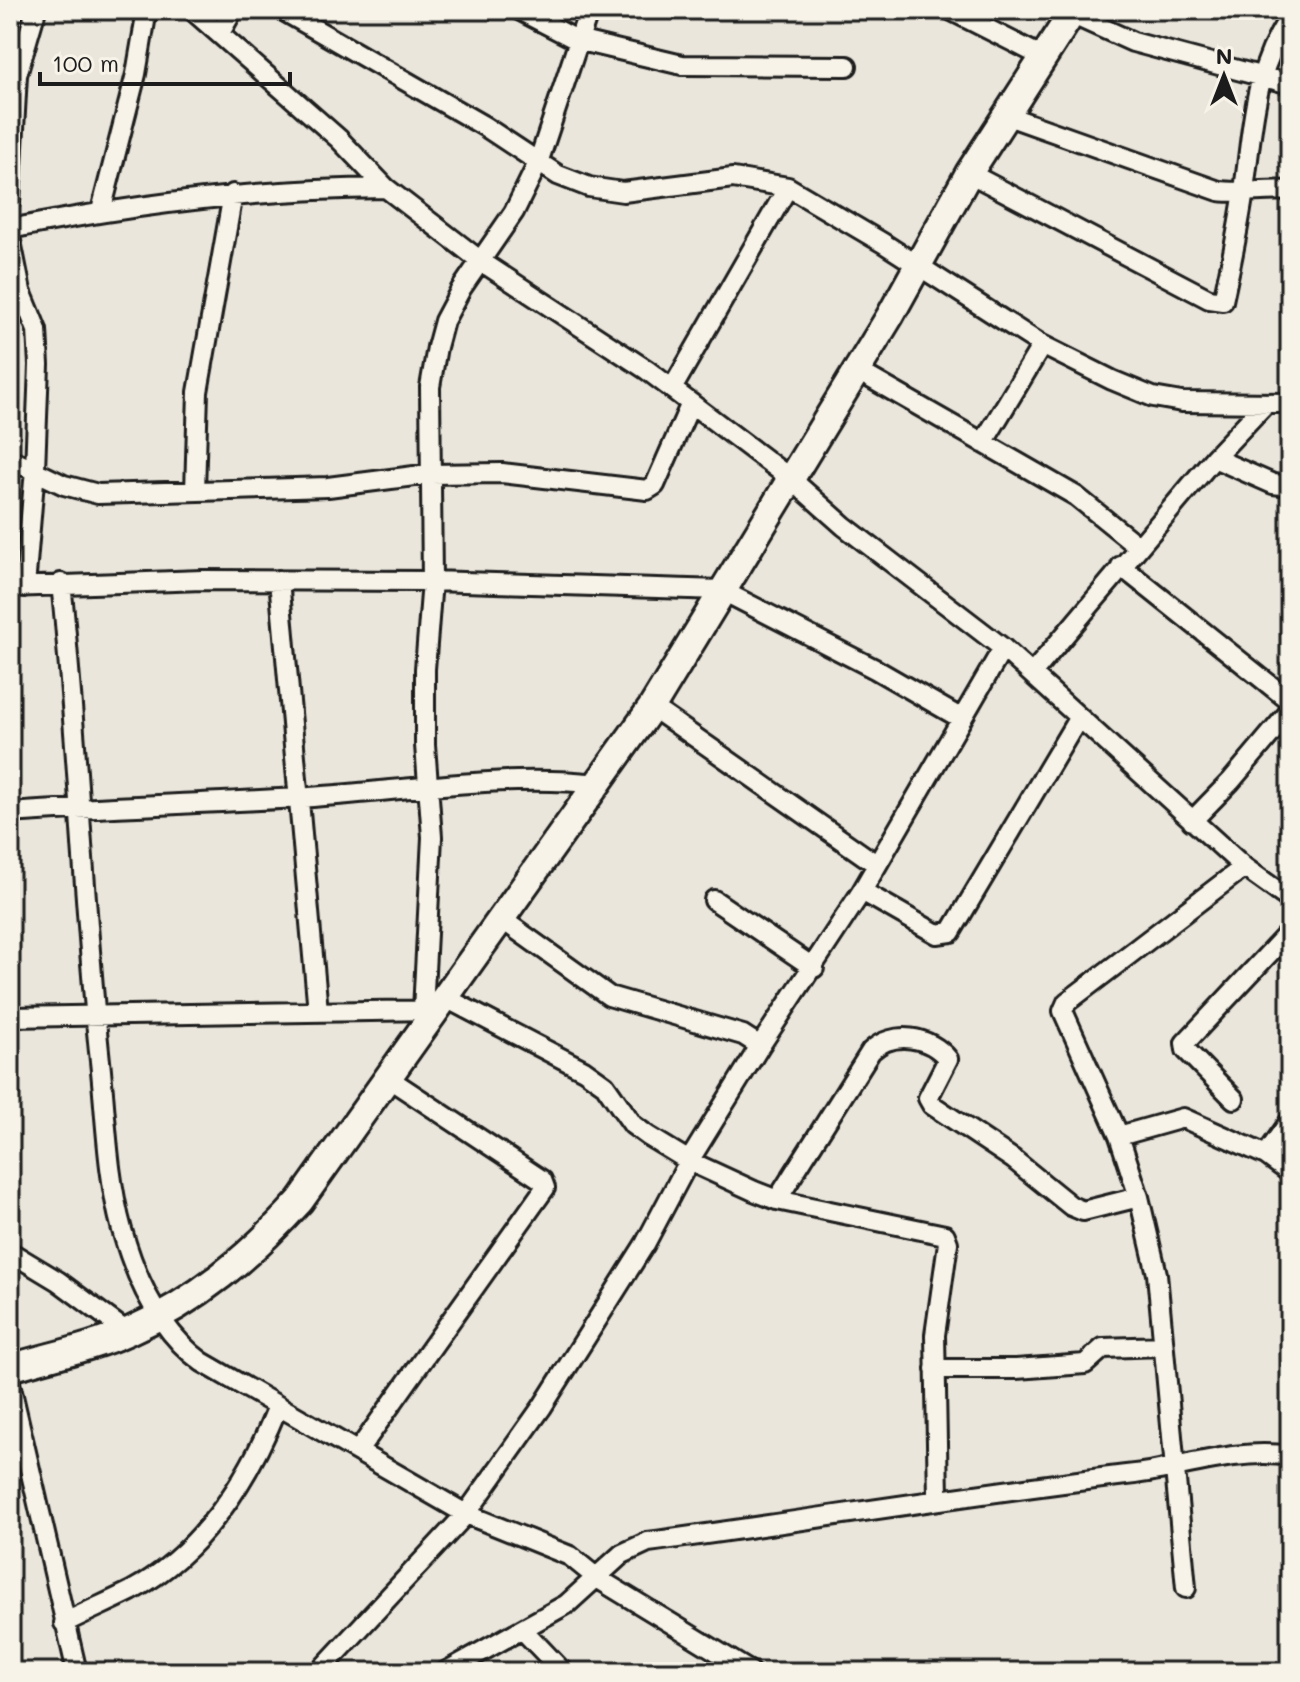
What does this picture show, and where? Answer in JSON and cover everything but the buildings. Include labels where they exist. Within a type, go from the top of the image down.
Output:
[{"type":"street","points":[[10,202],[17,75],[36,10]]},
{"type":"street","points":[[101,211],[136,74],[147,10]]},
{"type":"street","points":[[192,10],[339,139],[386,188],[482,262],[672,389],[791,479],[844,526],[1003,648],[1244,867],[1290,899]]},
{"type":"street","points":[[220,33],[233,10]]},
{"type":"street","points":[[282,10],[484,126],[538,163],[589,187],[623,192],[733,178],[788,187],[1042,345],[1153,397],[1182,402],[1290,403]]},
{"type":"street","points":[[519,10],[577,40],[682,65],[847,66]]},
{"type":"street","points":[[434,1006],[425,669],[432,581],[430,387],[437,347],[455,300],[514,212],[538,163],[589,10]]},
{"type":"street","points":[[950,10],[1043,57]]},
{"type":"street","points":[[10,1368],[127,1332],[213,1285],[256,1249],[300,1201],[388,1078],[434,1006],[503,920],[652,707],[858,371],[969,173],[1073,12],[1133,42],[1290,84]]},
{"type":"street","points":[[969,173],[1218,303],[1223,301],[1244,194],[1259,78],[1276,37],[1290,17]]},
{"type":"street","points":[[1005,115],[1192,183],[1244,194],[1267,189],[1290,191]]},
{"type":"street","points":[[672,389],[788,187]]},
{"type":"street","points":[[10,229],[101,211],[233,194],[386,188]]},
{"type":"street","points":[[195,491],[198,392],[233,194]]},
{"type":"street","points":[[10,236],[21,291],[37,330],[35,469],[17,587],[61,583],[279,580],[432,581],[721,590],[875,669],[962,719]]},
{"type":"street","points":[[983,443],[1042,345]]},
{"type":"street","points":[[858,371],[1076,496],[1139,547]]},
{"type":"street","points":[[10,459],[64,485],[98,494],[328,487],[430,474],[502,473],[652,489],[691,403]]},
{"type":"street","points":[[1032,674],[1214,458],[1265,404]]},
{"type":"street","points":[[1214,458],[1273,484],[1290,486]]},
{"type":"street","points":[[1121,566],[1290,701]]},
{"type":"street","points":[[279,580],[318,1011]]},
{"type":"street","points":[[61,583],[95,1016],[122,1228],[138,1277],[158,1315],[186,1351],[466,1514],[570,1556],[597,1578],[751,1672]]},
{"type":"street","points":[[319,1672],[466,1514],[542,1407],[598,1319],[760,1046],[862,891],[1003,648]]},
{"type":"street","points":[[652,707],[876,864]]},
{"type":"street","points":[[1192,821],[1231,781],[1290,711]]},
{"type":"street","points":[[862,891],[937,934],[951,932],[1079,717]]},
{"type":"street","points":[[10,813],[297,798],[553,779],[600,784]]},
{"type":"street","points":[[1186,1588],[1157,1274],[1139,1197],[1119,1136],[1094,1076],[1064,1020],[1063,1011],[1067,1002],[1244,867]]},
{"type":"street","points":[[714,900],[814,968]]},
{"type":"street","points":[[503,920],[609,996],[743,1035],[760,1046]]},
{"type":"street","points":[[1234,1099],[1186,1050],[1185,1043],[1290,931]]},
{"type":"street","points":[[10,1017],[434,1006],[584,1070],[605,1085],[633,1125],[689,1161],[777,1200],[945,1235],[948,1243],[939,1292],[935,1369],[939,1417],[938,1498]]},
{"type":"street","points":[[777,1200],[871,1051],[888,1040],[914,1037],[948,1059],[928,1098],[932,1105],[1013,1159],[1071,1206],[1083,1211],[1139,1197]]},
{"type":"street","points":[[358,1451],[545,1188],[542,1180],[388,1078]]},
{"type":"street","points":[[1119,1136],[1183,1118],[1266,1155],[1290,1173]]},
{"type":"street","points":[[1266,1155],[1290,1121]]},
{"type":"street","points":[[10,1252],[58,1281],[127,1332]]},
{"type":"street","points":[[935,1369],[1016,1369],[1085,1364],[1107,1347],[1163,1346]]},
{"type":"street","points":[[10,1383],[36,1484],[77,1672]]},
{"type":"street","points":[[64,1623],[133,1590],[192,1543],[219,1514],[244,1476],[263,1443],[278,1406]]},
{"type":"street","points":[[445,1672],[567,1604],[622,1554],[648,1542],[938,1498],[1175,1469],[1237,1455],[1290,1456]]},
{"type":"street","points":[[523,1630],[563,1672]]}]
